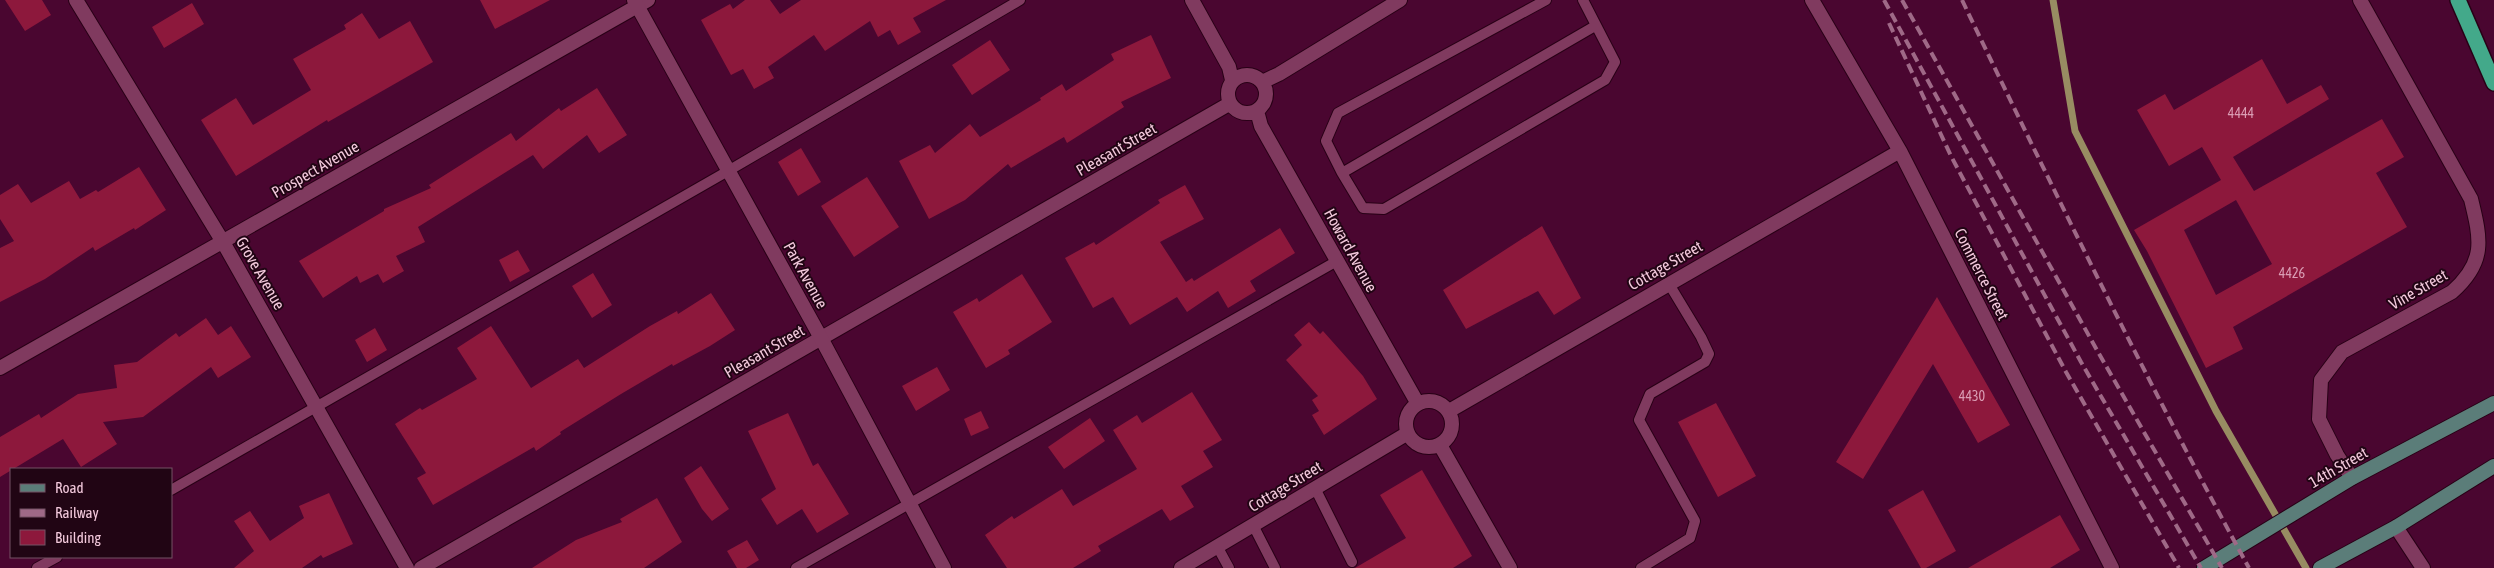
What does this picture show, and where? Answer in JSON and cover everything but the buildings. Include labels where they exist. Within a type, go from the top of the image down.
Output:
[{"type":"highway","points":[[2458,0],[2494,83]]},
{"type":"main road","name":"14th Street","points":[[2204,568],[2352,478],[2494,403]]},
{"type":"main road","points":[[2320,568],[2396,527],[2494,466]]},
{"type":"street","name":"Grove Avenue","points":[[76,0],[223,242],[407,568]]},
{"type":"street","points":[[1192,0],[1229,67],[1232,80],[1227,92],[1230,104],[1233,109],[1245,114],[1257,111],[1265,101],[1266,94],[1262,82],[1251,75],[1244,75],[1232,80]]},
{"type":"street","points":[[1262,82],[1279,74],[1400,0]]},
{"type":"street","name":"Commerce Street","points":[[1812,0],[1900,151],[2112,568]]},
{"type":"street","name":"Vine Street","points":[[2352,478],[2337,455],[2319,419],[2321,380],[2342,352],[2452,292],[2464,281],[2479,252],[2480,233],[2472,199],[2360,0]]},
{"type":"street","name":"Prospect Avenue","points":[[0,368],[639,2]]},
{"type":"street","name":"Park Avenue","points":[[639,2],[728,171],[821,338],[944,568]]},
{"type":"street","name":"Pleasant Street","points":[[421,568],[1230,104]]},
{"type":"street","name":"Howard Avenue","points":[[1257,111],[1261,126],[1418,404]]},
{"type":"street","name":"Cottage Street","points":[[1449,411],[1900,151]]},
{"type":"street","points":[[1429,400],[1437,402],[1449,411],[1452,426],[1450,434],[1440,445],[1425,447],[1418,444],[1408,434],[1406,419],[1409,412],[1418,404],[1429,400]]},
{"type":"street","name":"Cottage Street","points":[[1181,568],[1408,434]]},
{"type":"street","points":[[1440,445],[1505,566]]},
{"type":"street","points":[[2396,527],[2423,568]]},
{"type":"lane","points":[[172,489],[728,171],[1020,0]]},
{"type":"lane","points":[[1546,0],[1338,113],[1326,142],[1363,208],[1384,209],[1605,80],[1615,62],[1583,0]]},
{"type":"lane","points":[[1342,173],[1595,26]]},
{"type":"lane","points":[[796,568],[1337,260]]},
{"type":"lane","points":[[1641,568],[1690,538],[1695,522],[1639,420],[1650,394],[1705,362],[1709,354],[1669,284]]},
{"type":"lane","points":[[1315,488],[1352,562]]},
{"type":"lane","points":[[1253,525],[1275,568]]},
{"type":"lane","points":[[1217,546],[1230,568]]},
{"type":"lane","points":[[37,568],[55,558]]},
{"type":"waterway","points":[[2053,0],[2075,131],[2216,411],[2306,568]]},
{"type":"railway","points":[[1884,0],[2081,362],[2201,568]]},
{"type":"railway","points":[[1902,0],[2098,352],[2222,568]]},
{"type":"railway","points":[[1962,0],[2066,215],[2211,498],[2249,568]]},
{"type":"railway","points":[[1889,23],[1951,156],[2066,372],[2179,568]]}]
